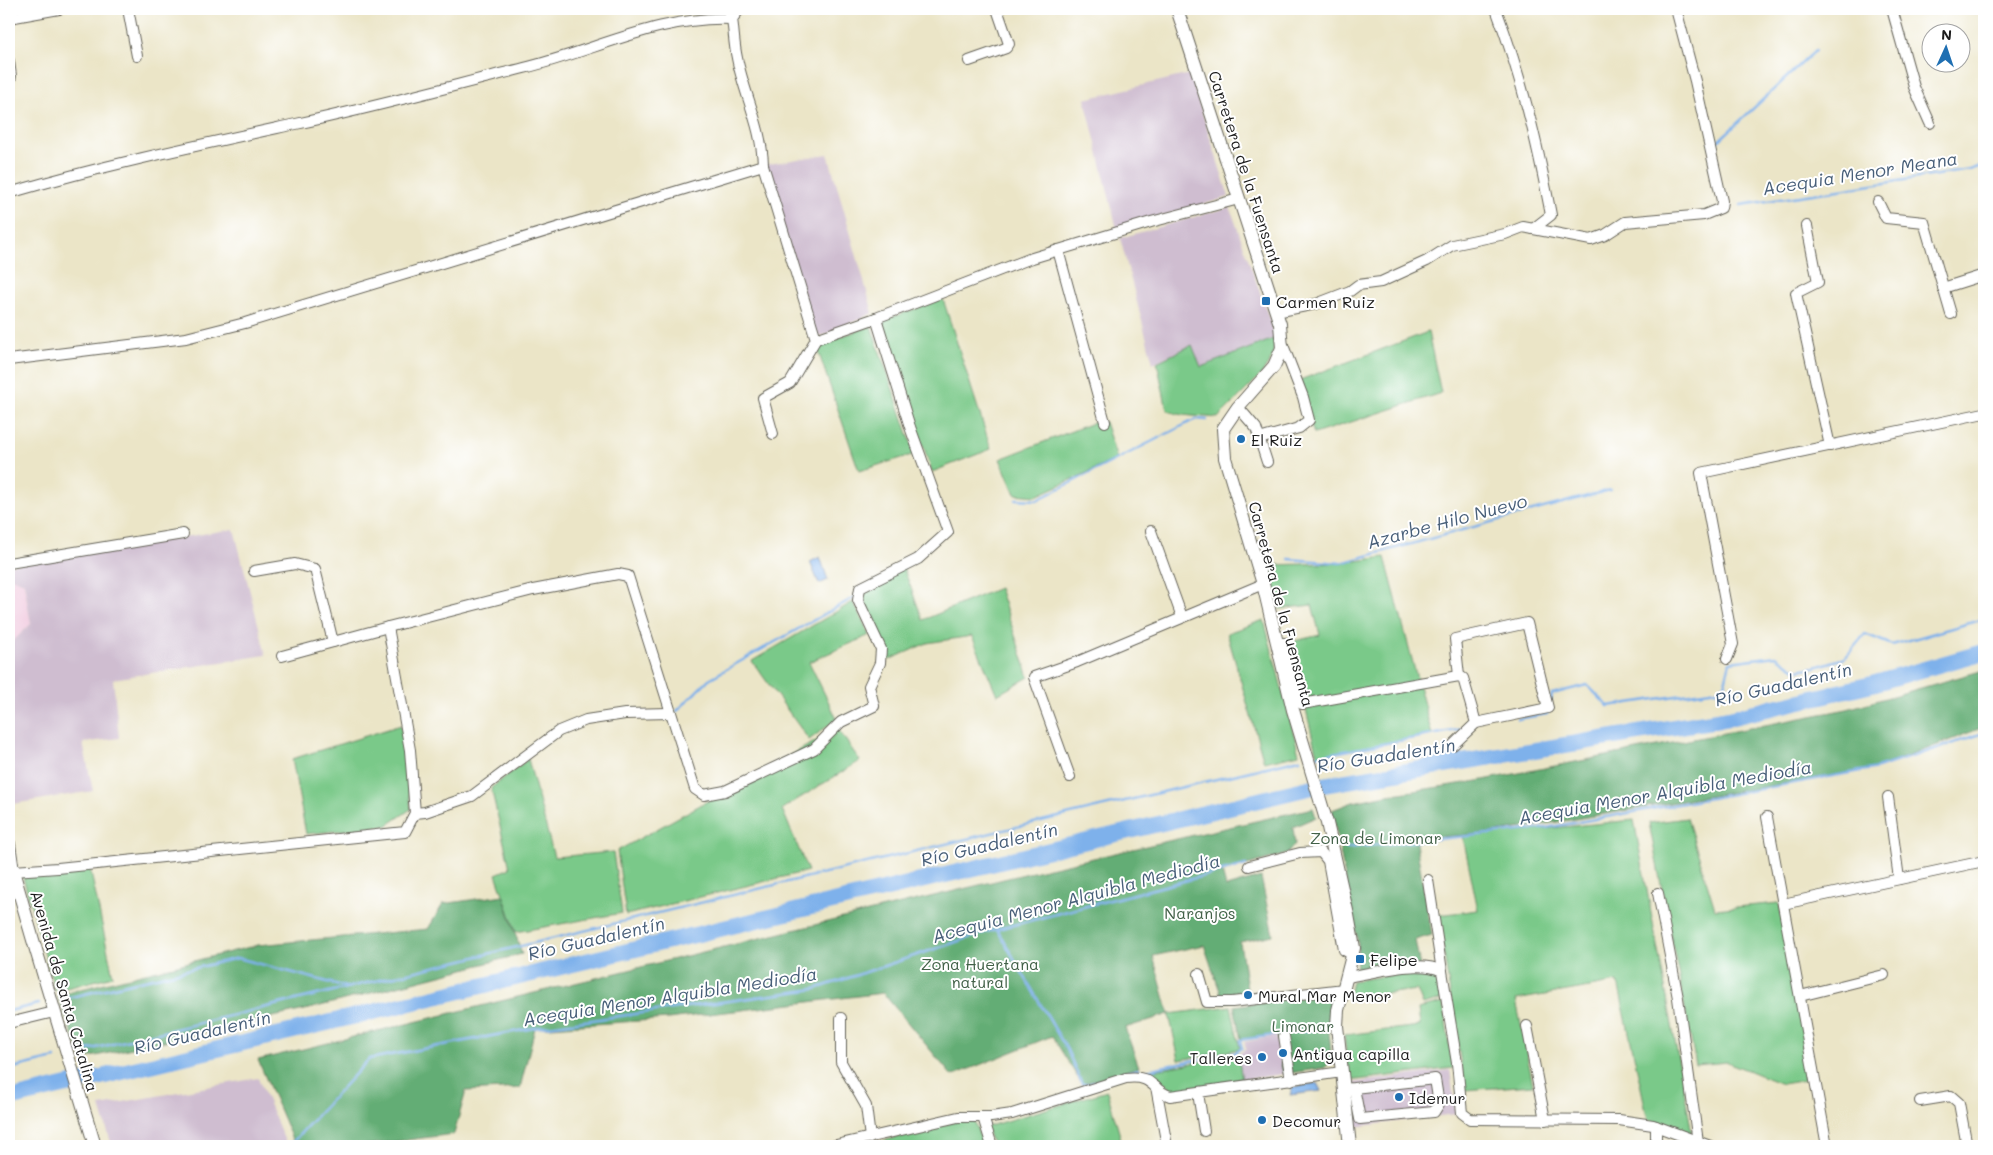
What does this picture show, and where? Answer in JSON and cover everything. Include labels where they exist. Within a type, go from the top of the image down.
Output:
[{"type":"main road","name":"Carretera de la Fuensanta","points":[[1177,9],[1276,312],[1281,339],[1282,348],[1274,366],[1238,407],[1223,429],[1225,458],[1263,584],[1293,710],[1327,823],[1354,948],[1337,1026],[1342,1072],[1349,1088],[1350,1146]]},
{"type":"main road","name":"Avenida de Santa Catalina","points":[[9,848],[13,871],[95,1146]]},
{"type":"street","points":[[9,18],[59,9]]},
{"type":"street","points":[[128,9],[137,56]]},
{"type":"street","points":[[740,9],[732,19],[737,59],[754,114],[762,148],[763,165],[816,339]]},
{"type":"street","points":[[968,61],[1006,48],[1009,44],[997,9]]},
{"type":"street","points":[[1496,9],[1517,65],[1535,132],[1552,215],[1533,229]]},
{"type":"street","points":[[1276,312],[1316,304],[1350,291],[1358,285],[1381,282],[1427,261],[1452,245],[1505,234],[1523,227],[1591,240],[1606,235],[1625,222],[1704,215],[1720,208],[1722,201],[1704,118],[1676,9]]},
{"type":"street","points":[[1892,9],[1914,87],[1930,123]]},
{"type":"street","points":[[9,193],[93,169],[297,124],[529,67],[622,36],[711,18],[732,19]]},
{"type":"street","points":[[9,61],[11,76],[9,86]]},
{"type":"street","points":[[9,360],[186,338],[245,323],[763,165]]},
{"type":"street","points":[[773,434],[762,398],[790,383],[816,339],[1029,259],[1151,222],[1239,199]]},
{"type":"street","points":[[1878,202],[1886,218],[1924,222],[1951,314]]},
{"type":"street","points":[[1807,226],[1818,282],[1796,293],[1830,446]]},
{"type":"street","points":[[1058,250],[1105,422]]},
{"type":"street","points":[[1943,288],[1984,275]]},
{"type":"street","points":[[282,656],[533,590],[618,574],[628,576],[695,789],[704,795],[725,791],[814,749],[841,722],[874,706],[869,686],[880,663],[881,649],[858,600],[860,588],[918,559],[948,532],[910,427],[876,318]]},
{"type":"street","points":[[1259,439],[1300,428],[1309,420],[1303,396],[1281,339]]},
{"type":"street","points":[[1238,407],[1256,428],[1267,462]]},
{"type":"street","points":[[1727,659],[1732,644],[1701,473],[1984,413]]},
{"type":"street","points":[[1151,531],[1182,617]]},
{"type":"street","points":[[9,564],[183,534]]},
{"type":"street","points":[[254,571],[295,564],[315,569],[333,642]]},
{"type":"street","points":[[1070,777],[1034,677],[1077,662],[1263,584]]},
{"type":"street","points":[[1453,746],[1476,723],[1548,708],[1528,623],[1456,639],[1459,676],[1463,678],[1476,723]]},
{"type":"street","points":[[13,871],[405,832],[415,812],[410,750],[388,627]]},
{"type":"street","points":[[1278,644],[1286,643],[1302,704],[1459,676]]},
{"type":"street","points":[[415,812],[425,812],[472,796],[559,731],[586,720],[625,714],[671,713]]},
{"type":"street","points":[[1888,797],[1899,879]]},
{"type":"street","points":[[1767,817],[1827,1146]]},
{"type":"street","points":[[1249,866],[1300,853],[1321,852],[1328,861],[1344,950],[1353,956]]},
{"type":"street","points":[[1783,904],[1984,861]]},
{"type":"street","points":[[1428,880],[1462,1113],[1470,1119],[1619,1120],[1656,1126],[1710,1146]]},
{"type":"street","points":[[1658,893],[1678,998],[1698,1142]]},
{"type":"street","points":[[1199,974],[1207,1002],[1232,1002],[1345,983],[1417,966],[1433,967],[1442,972]]},
{"type":"street","points":[[1800,996],[1884,975]]},
{"type":"street","points":[[9,1023],[54,1012]]},
{"type":"street","points":[[841,1018],[841,1062],[866,1106],[870,1138]]},
{"type":"street","points":[[1527,1026],[1545,1120]]},
{"type":"street","points":[[1284,1036],[1291,1080]]},
{"type":"street","points":[[832,1146],[958,1117],[1012,1114],[1126,1078],[1138,1076],[1149,1080],[1163,1093],[1170,1096],[1342,1072]]},
{"type":"street","points":[[1435,1079],[1439,1104],[1434,1112],[1360,1119],[1349,1088],[1435,1079]]},
{"type":"street","points":[[1156,1087],[1167,1146]]},
{"type":"street","points":[[1198,1093],[1204,1131]]},
{"type":"street","points":[[1920,1101],[1950,1096],[1959,1103],[1967,1146]]},
{"type":"street","points":[[983,1117],[992,1146]]},
{"type":"street","points":[[1656,1126],[1656,1146]]},
{"type":"street","points":[[1975,1146],[1984,1144]]},
{"type":"shaded area","points":[[1190,74],[1229,197],[1117,229],[1085,99]]},
{"type":"shaded area","points":[[828,154],[873,313],[816,339],[763,165]]},
{"type":"shaded area","points":[[1230,207],[1276,338],[1201,367],[1192,345],[1153,363],[1120,238]]},
{"type":"shaded area","points":[[234,529],[266,655],[113,679],[119,738],[83,743],[93,791],[13,804],[9,770],[9,645],[31,624],[24,583],[9,577],[9,565]]},
{"type":"shaded area","points":[[9,577],[24,583],[31,624],[9,645]]},
{"type":"shaded area","name":"Talleres","points":[[1276,1036],[1283,1074],[1242,1080],[1238,1055],[1246,1048],[1244,1042]]},
{"type":"shaded area","points":[[1450,1070],[1456,1114],[1354,1127],[1351,1083]]},
{"type":"shaded area","points":[[258,1078],[287,1146],[112,1146],[100,1106]]},
{"type":"green space","points":[[943,299],[991,449],[932,472],[881,321]]},
{"type":"green space","points":[[871,326],[915,454],[859,471],[816,345]]},
{"type":"green space","points":[[1428,332],[1441,393],[1314,434],[1297,381]]},
{"type":"green space","points":[[1276,338],[1272,358],[1261,375],[1218,418],[1184,415],[1167,410],[1157,362],[1192,345],[1201,367]]},
{"type":"green space","points":[[1095,422],[1105,422],[1117,459],[1036,496],[1015,494],[1000,459]]},
{"type":"green space","points":[[1385,557],[1432,735],[1317,756],[1290,642],[1320,635],[1312,605],[1280,609],[1269,565],[1341,563]]},
{"type":"green space","points":[[903,567],[923,620],[999,588],[1029,677],[997,695],[972,636],[927,643],[889,660],[881,649],[858,600],[860,588]]},
{"type":"green space","points":[[853,602],[870,635],[809,662],[837,719],[809,740],[752,661]]},
{"type":"green space","points":[[1264,620],[1299,754],[1264,762],[1227,633]]},
{"type":"green space","name":"Zona de Limonar","points":[[1984,670],[1984,727],[1877,768],[1486,834],[1415,838],[1432,935],[1415,940],[1420,966],[1356,970],[1358,944],[1332,810],[1353,802],[1387,795],[1478,781],[1847,709]]},
{"type":"green space","points":[[401,725],[411,809],[386,826],[306,834],[292,759]]},
{"type":"green space","points":[[838,729],[860,761],[782,809],[808,871],[626,915],[617,851]]},
{"type":"green space","points":[[528,759],[554,857],[613,852],[622,913],[516,932],[496,874],[510,868],[491,788]]},
{"type":"green space","name":"Zona Huertana natural","points":[[1313,808],[1316,817],[1293,827],[1295,844],[1287,854],[1222,872],[1226,887],[1261,877],[1273,935],[1240,942],[1248,995],[1224,1003],[1204,945],[1153,956],[1169,1014],[1125,1028],[1139,1067],[1082,1084],[1052,1036],[952,1076],[883,993],[668,1019],[535,1028],[520,1088],[466,1091],[454,1134],[360,1146],[295,1146],[258,1060],[1045,869]]},
{"type":"green space","points":[[1687,818],[1715,909],[1779,903],[1812,1079],[1782,1084],[1727,1062],[1696,1065],[1649,823]]},
{"type":"green space","points":[[1634,820],[1692,1133],[1648,1120],[1618,982],[1516,1000],[1533,1085],[1465,1090],[1438,915],[1478,910],[1463,837]]},
{"type":"green space","points":[[90,868],[113,976],[55,991],[22,874]]},
{"type":"green space","points":[[503,895],[522,954],[305,1010],[82,1059],[57,995],[258,945],[428,929],[443,904]]},
{"type":"green space","points":[[1424,970],[1439,976],[1441,1000],[1423,1005],[1417,990],[1348,998],[1352,981]]},
{"type":"green space","name":"Limonar","points":[[1333,992],[1329,1031],[1332,1062],[1324,1068],[1283,1074],[1277,1035],[1241,1040],[1234,1006]]},
{"type":"green space","points":[[1443,1003],[1453,1068],[1349,1081],[1344,1035],[1420,1026],[1418,1009]]},
{"type":"green space","points":[[1231,1006],[1240,1049],[1179,1060],[1169,1014]]},
{"type":"green space","points":[[1238,1055],[1242,1080],[1175,1092],[1149,1071]]},
{"type":"green space","points":[[1107,1091],[1123,1146],[993,1146],[986,1127]]},
{"type":"green space","points":[[972,1117],[984,1146],[864,1146]]},
{"type":"water","points":[[820,557],[828,580],[819,584],[810,562]]},
{"type":"water","points":[[1317,1083],[1321,1091],[1290,1095],[1293,1087]]},
{"type":"waterway","points":[[1713,146],[1816,50]]},
{"type":"waterway","name":"Acequia Menor Meana","points":[[1741,205],[1970,170],[1984,165]]},
{"type":"waterway","name":"Azarbe Hilo Nuevo","points":[[1016,499],[1037,500],[1196,419],[1207,420]]},
{"type":"waterway","name":"Azarbe Hilo Nuevo","points":[[1289,559],[1341,563],[1610,490]]},
{"type":"waterway","name":"Azarbe Hilo Nuevo","points":[[677,711],[709,679],[855,597]]},
{"type":"waterway","points":[[1551,701],[1552,694],[1587,685],[1608,706],[1717,690],[1725,683],[1730,662],[1776,656],[1797,670],[1815,667],[1845,658],[1865,634],[1892,645],[1984,619]]},
{"type":"waterway","name":"Río Guadalentín","points":[[9,1099],[1317,786],[1729,718],[1872,684],[1984,652]]},
{"type":"waterway","points":[[1518,719],[1547,714],[1548,711]]},
{"type":"waterway","points":[[1317,756],[1463,729]]},
{"type":"waterway","name":"Acequia Menor Alquibla Mediodía","points":[[1345,848],[1540,829],[1877,768],[1984,733]]},
{"type":"waterway","points":[[75,1053],[1300,759]]},
{"type":"waterway","name":"Acequia Menor Alquibla Mediodía","points":[[289,1146],[369,1059],[534,1028],[815,989],[986,932],[1246,865]]},
{"type":"waterway","points":[[997,929],[1067,1050],[1082,1084],[1089,1084],[1139,1069]]},
{"type":"waterway","points":[[63,999],[238,958],[346,987]]},
{"type":"waterway","points":[[9,1011],[39,1004]]},
{"type":"waterway","points":[[1285,1033],[1326,1028]]},
{"type":"waterway","points":[[1206,1057],[1235,1053],[1242,1048],[1240,1040],[1281,1034]]},
{"type":"waterway","points":[[9,1069],[55,1058]]},
{"type":"waterway","points":[[1147,1070],[1200,1059]]},
{"type":"place","name":"Carmen Ruiz","points":[[1266,301]]},
{"type":"place","name":"El Ruiz","points":[[1241,439]]},
{"type":"place","name":"Felipe","points":[[1360,959]]},
{"type":"place","name":"Mural Mar Menor","points":[[1248,995]]},
{"type":"place","name":"Antigua capilla","points":[[1283,1053]]},
{"type":"place","name":"Talleres","points":[[1262,1057]]},
{"type":"place","name":"Idemur","points":[[1399,1097]]},
{"type":"place","name":"Decomur","points":[[1262,1120]]},
{"type":"park label","name":"Naranjos","points":[[1200,912]]}]
